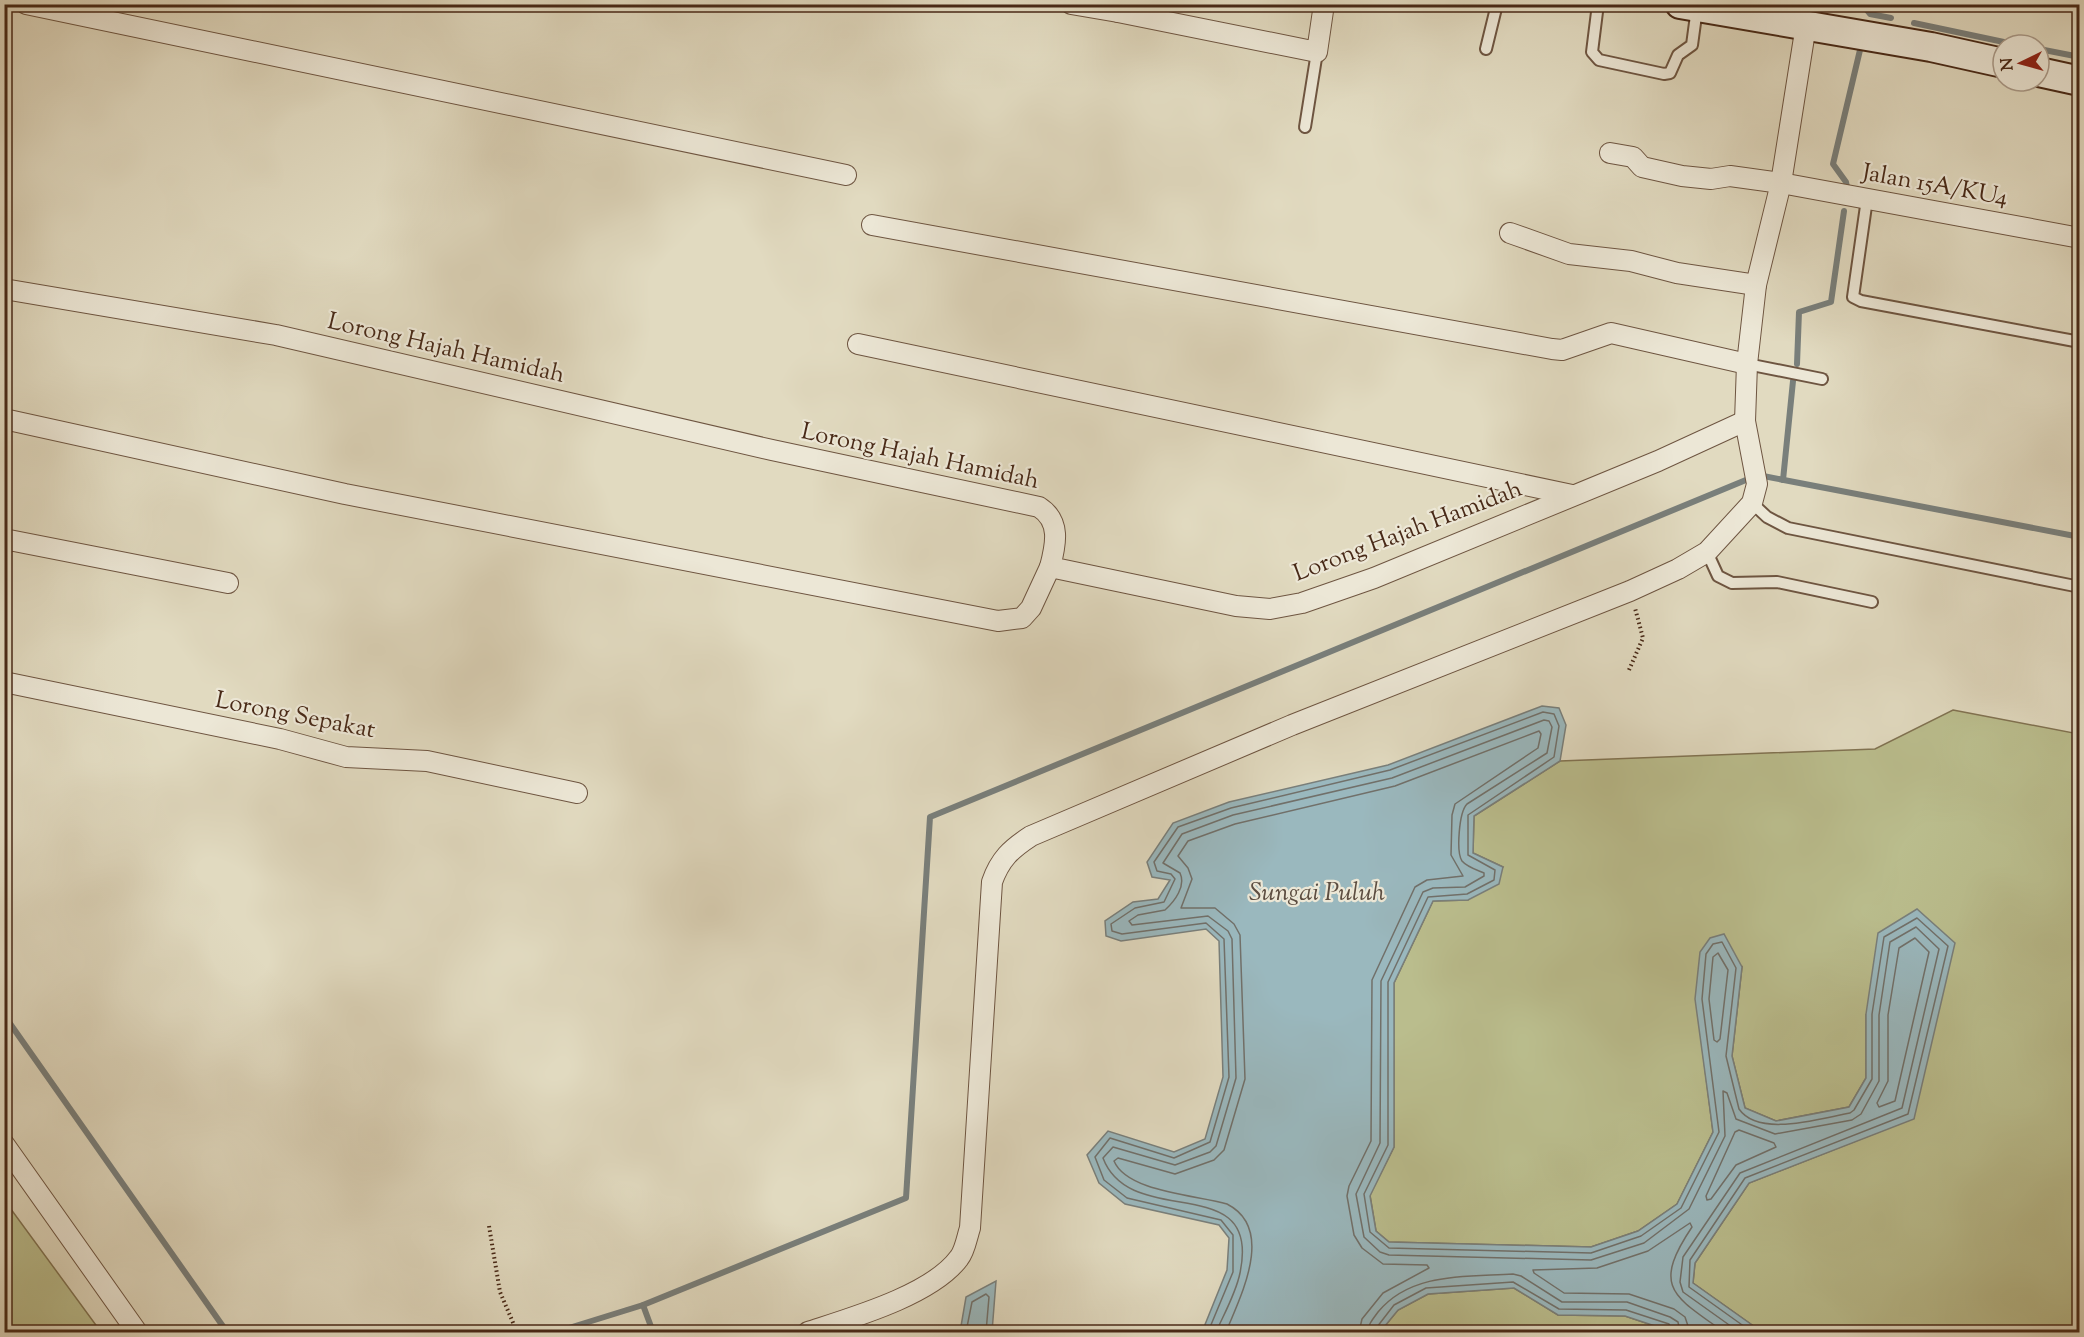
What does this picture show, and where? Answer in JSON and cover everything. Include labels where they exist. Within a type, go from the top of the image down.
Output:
[{"type":"street","points":[[26,4],[846,175]]},
{"type":"street","points":[[1071,4],[1118,8],[1317,52],[1324,4]]},
{"type":"street","points":[[1689,6],[1808,15],[1991,60]]},
{"type":"street","points":[[808,1332],[865,1323],[928,1285],[960,1257],[970,1228],[992,882],[998,864],[1011,849],[1031,836],[1292,725],[1630,591],[1678,569],[1707,552],[1754,494],[1745,421],[1747,364],[1755,285],[1781,183],[1808,15]]},
{"type":"street","points":[[2051,75],[2079,81]]},
{"type":"street","name":"Jalan 15A/KU4","points":[[1610,153],[1633,157],[1642,167],[1682,176],[1711,179],[1730,176],[1781,183],[2079,238]]},
{"type":"street","points":[[872,225],[1552,349],[1562,350],[1611,333],[1747,364]]},
{"type":"street","points":[[1510,233],[1569,254],[1631,261],[1677,273],[1755,285]]},
{"type":"street","name":"Lorong Hajah Hamidah","points":[[4,289],[276,336],[749,445],[1039,507],[1048,513],[1056,525],[1050,567],[1236,606],[1269,609],[1302,603],[1374,578],[1658,461],[1745,421]]},
{"type":"street","points":[[858,344],[1572,495]]},
{"type":"street","points":[[4,419],[345,494],[998,621],[1022,618],[1031,608],[1050,567]]},
{"type":"street","points":[[4,539],[228,584]]},
{"type":"street","name":"Lorong Sepakat","points":[[4,682],[280,739],[346,757],[427,761],[577,793]]},
{"type":"street","points":[[4,1144],[137,1332]]},
{"type":"lane","points":[[1486,48],[1497,4]]},
{"type":"lane","points":[[1598,4],[1592,52],[1599,60],[1664,74],[1670,73],[1678,55],[1692,45],[1689,6]]},
{"type":"lane","points":[[1305,127],[1317,52]]},
{"type":"lane","points":[[1867,199],[1853,297],[1862,301],[2079,342]]},
{"type":"lane","points":[[1747,364],[1822,379]]},
{"type":"lane","points":[[1754,494],[1767,517],[1788,528],[2079,587]]},
{"type":"lane","points":[[1707,552],[1718,576],[1732,582],[1777,582],[1872,602]]},
{"type":"path","points":[[1629,670],[1643,638],[1630,591]]},
{"type":"path","points":[[489,1226],[500,1292],[517,1332]]},
{"type":"green space","points":[[1953,710],[2079,734],[2079,1332],[1920,1332],[1918,1329],[1910,1332],[1762,1332],[1693,1283],[1695,1263],[1749,1183],[1914,1118],[1866,1014],[1866,1078],[1849,1107],[1776,1121],[1745,1108],[1732,1056],[1742,967],[1696,999],[1713,1132],[1677,1204],[1638,1231],[1591,1247],[1389,1242],[1376,1231],[1370,1195],[1394,1147],[1394,983],[1433,901],[1468,900],[1503,867],[1473,853],[1474,816],[1560,761],[1875,749]]},
{"type":"green space","points":[[5,1201],[101,1332],[5,1332]]},
{"type":"green space","points":[[1514,1288],[1558,1315],[1625,1316],[1673,1332],[1380,1332],[1398,1310],[1428,1294]]},
{"type":"water","name":"Sungai Puluh","points":[[1542,706],[1559,708],[1566,725],[1560,761],[1474,816],[1473,853],[1503,867],[1499,884],[1468,900],[1433,901],[1394,983],[1394,1147],[1370,1196],[1376,1231],[1389,1242],[1591,1247],[1638,1231],[1677,1204],[1713,1132],[1695,999],[1700,952],[1710,938],[1724,934],[1742,967],[1732,1056],[1745,1108],[1776,1121],[1849,1107],[1866,1078],[1866,1014],[1878,933],[1917,909],[1955,943],[1914,1119],[1749,1183],[1695,1263],[1693,1283],[1762,1332],[1673,1332],[1625,1316],[1558,1315],[1514,1288],[1428,1294],[1398,1310],[1380,1332],[1202,1332],[1227,1270],[1229,1238],[1219,1225],[1125,1204],[1099,1183],[1087,1155],[1108,1131],[1174,1152],[1205,1139],[1223,1077],[1219,941],[1206,929],[1121,941],[1106,936],[1105,921],[1133,902],[1158,899],[1170,880],[1152,877],[1147,862],[1173,823],[1229,802],[1388,765]]},
{"type":"water","points":[[996,1281],[992,1332],[960,1332],[966,1297]]},
{"type":"waterway","points":[[1862,4],[1870,14],[1891,18]]},
{"type":"waterway","points":[[1914,23],[1991,39]]},
{"type":"waterway","points":[[1847,187],[1833,164],[1860,50]]},
{"type":"waterway","points":[[2051,51],[2080,57]]},
{"type":"waterway","points":[[1797,364],[1799,312],[1831,302],[1844,211]]},
{"type":"waterway","points":[[1783,480],[1793,381]]},
{"type":"waterway","points":[[556,1332],[643,1305],[906,1198],[930,817],[1758,475],[2080,537]]},
{"type":"waterway","points":[[4,1015],[227,1332]]},
{"type":"waterway","points":[[643,1305],[653,1332]]}]
